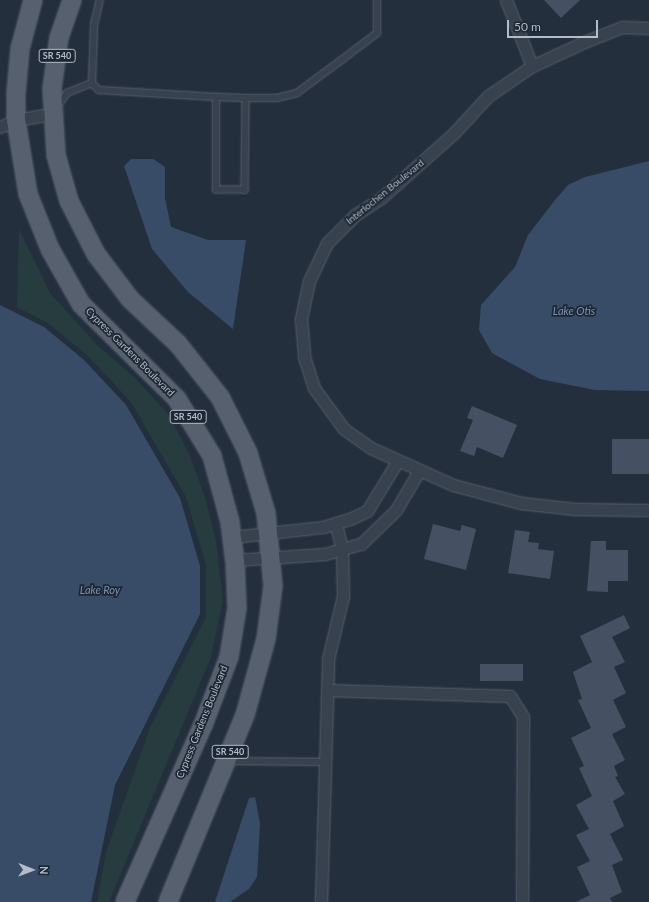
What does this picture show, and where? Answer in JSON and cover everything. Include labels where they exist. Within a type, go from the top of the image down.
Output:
[{"type":"main road","name":"Cypress Gardens Boulevard","points":[[33,0],[20,49],[8,120],[28,194],[50,249],[82,304],[178,399],[212,456],[232,537],[235,560],[237,608],[229,657],[203,725],[125,902]]},
{"type":"main road","name":"SR 540","points":[[72,0],[59,37],[52,89],[56,155],[69,201],[93,248],[130,299],[178,344],[220,397],[248,453],[266,513],[273,586],[266,639],[245,715],[168,902]]},
{"type":"street","points":[[506,0],[532,66]]},
{"type":"street","name":"Interlochen Boulevard","points":[[649,28],[622,27],[613,30],[532,66],[488,96],[454,133],[381,198],[356,214],[327,244],[309,282],[304,300],[301,338],[314,388],[344,429],[397,462],[453,485],[521,503],[575,509],[649,510]]},
{"type":"street","points":[[0,127],[8,120],[54,113]]},
{"type":"street","points":[[232,537],[336,524],[367,511],[397,462]]},
{"type":"street","points":[[235,560],[325,554],[361,544],[396,510],[419,471]]},
{"type":"street","points":[[321,902],[327,690],[331,639],[343,596],[342,550],[336,524]]},
{"type":"street","points":[[327,690],[510,696],[523,717],[522,902]]},
{"type":"lane","points":[[100,0],[94,25],[92,83],[99,90],[246,98],[277,98],[297,92],[343,60],[377,33],[377,0]]},
{"type":"lane","points":[[54,113],[67,93],[92,83]]},
{"type":"lane","points":[[216,97],[216,190],[246,190],[246,98]]},
{"type":"lane","points":[[226,761],[325,762]]},
{"type":"green space","points":[[19,229],[50,293],[98,346],[134,377],[169,415],[189,454],[205,497],[216,541],[223,599],[211,657],[109,902],[97,902],[106,852],[150,728],[206,617],[206,565],[186,497],[131,402],[88,356],[48,323],[17,307]]},
{"type":"water","points":[[131,159],[153,159],[165,167],[165,198],[171,227],[208,240],[246,240],[233,329],[188,292],[152,249],[124,166]]},
{"type":"water","name":"Lake Otis","points":[[649,161],[649,391],[595,390],[540,379],[492,353],[479,330],[481,305],[515,267],[528,235],[555,200],[568,185],[585,177]]},
{"type":"water","name":"Lake Roy","points":[[0,305],[44,327],[84,360],[126,405],[180,498],[200,566],[200,614],[115,785],[91,902],[0,902]]},
{"type":"water","points":[[255,797],[260,824],[257,877],[249,889],[230,902],[215,902],[249,798]]},
{"type":"building","points":[[544,0],[580,0],[561,18]]},
{"type":"building","points":[[472,406],[517,425],[503,458],[477,447],[474,456],[460,451],[473,420],[467,418]]},
{"type":"building","points":[[612,439],[649,439],[649,474],[612,474]]},
{"type":"building","points":[[433,524],[460,531],[462,525],[476,529],[466,570],[424,559]]},
{"type":"building","points":[[515,530],[530,532],[528,542],[539,543],[538,549],[554,551],[550,579],[508,573]]},
{"type":"building","points":[[591,541],[606,541],[606,550],[628,550],[628,581],[608,581],[608,592],[587,591]]},
{"type":"building","points":[[624,615],[630,628],[612,637],[625,662],[614,667],[626,693],[613,700],[626,727],[612,734],[625,760],[614,766],[618,776],[615,777],[625,794],[613,801],[624,826],[610,834],[623,860],[612,865],[622,892],[610,898],[612,902],[576,902],[590,895],[577,867],[590,861],[576,835],[589,829],[576,805],[592,796],[579,768],[584,766],[571,738],[591,728],[578,700],[582,699],[573,672],[592,662],[580,636]]},
{"type":"building","points":[[480,664],[523,664],[523,681],[480,681]]}]
